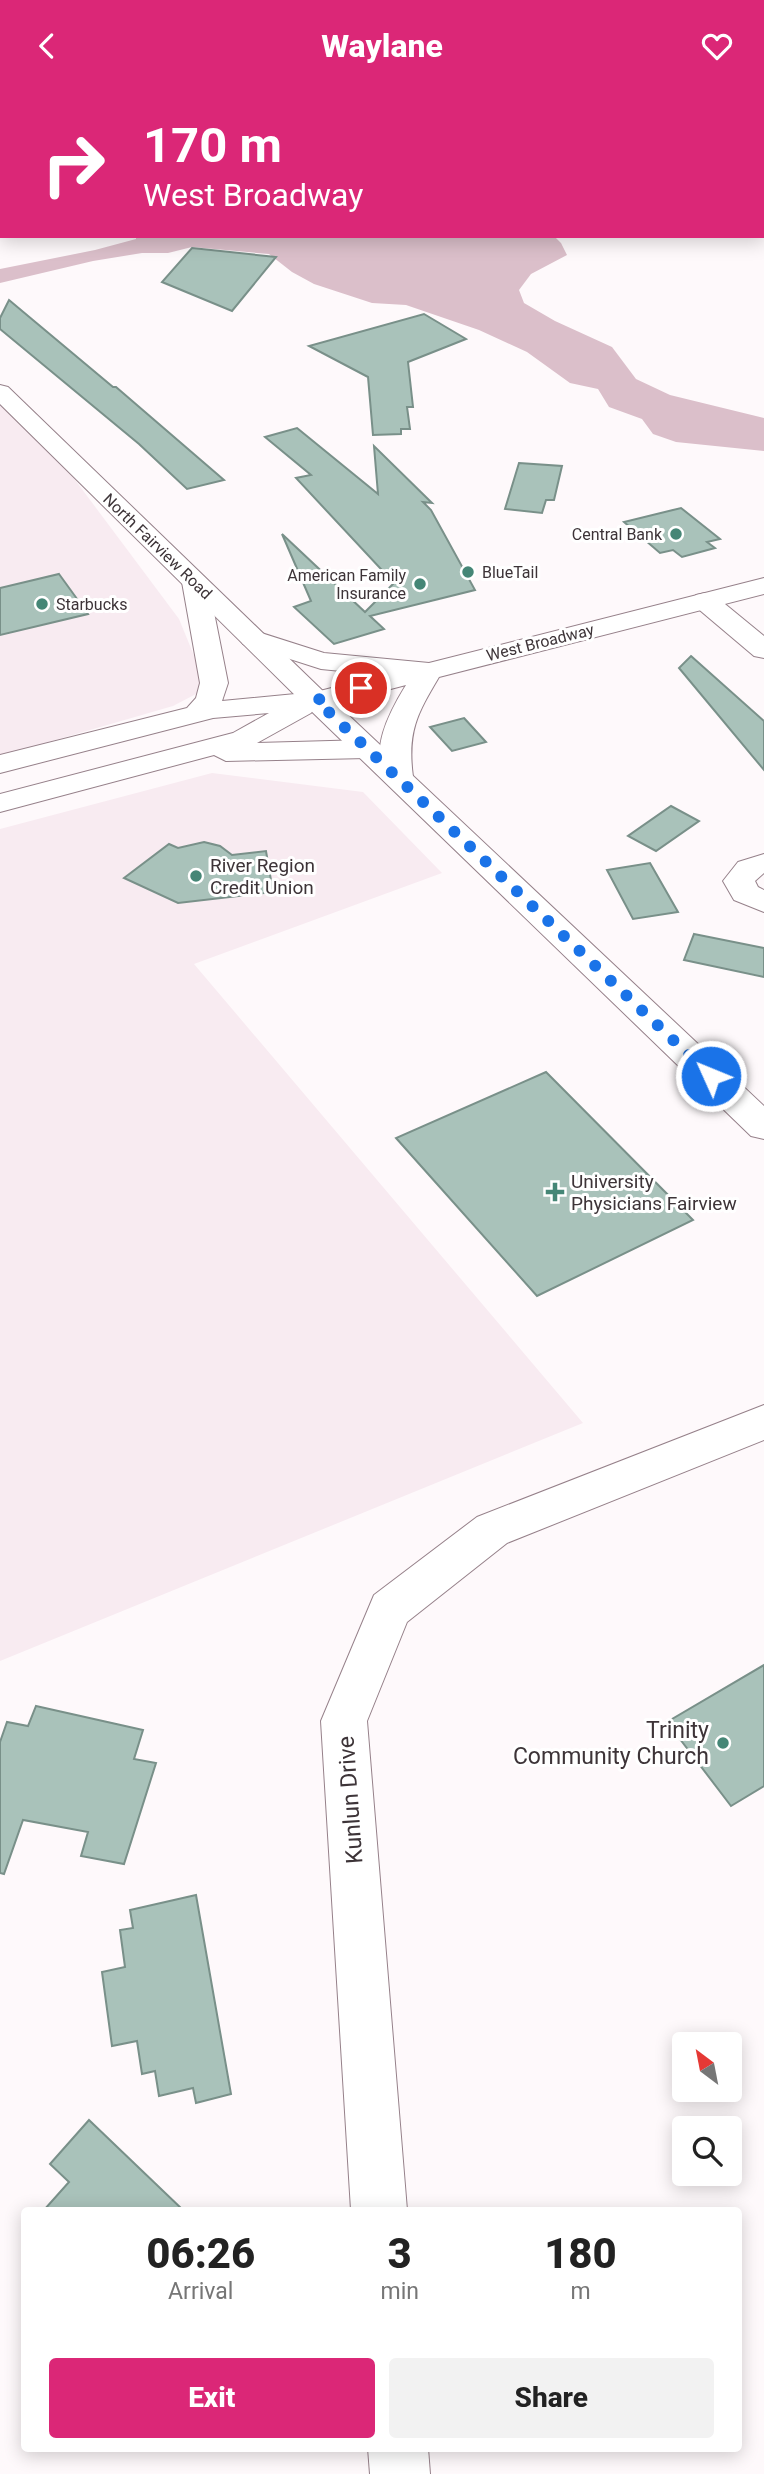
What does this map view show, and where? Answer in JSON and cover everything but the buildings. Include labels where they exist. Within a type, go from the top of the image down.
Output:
[{"type":"street","name":"North Fairview Road","points":[[0,392],[367,749],[764,1126]]},
{"type":"street","points":[[195,582],[214,683],[209,699],[197,714]]},
{"type":"street","name":"West Broadway","points":[[0,764],[197,714],[316,700],[764,586]]},
{"type":"street","points":[[705,601],[764,650]]},
{"type":"street","points":[[252,638],[321,661],[429,671],[399,721],[393,746],[398,778]]},
{"type":"street","name":"West Broadway","points":[[0,803],[243,739],[316,700]]},
{"type":"street","points":[[192,753],[367,749]]},
{"type":"street","points":[[764,863],[751,866],[742,873],[738,881],[745,893],[764,902]]},
{"type":"street","name":"Kunlun Drive","points":[[379,2207],[344,1721],[390,1609],[492,1530],[764,1422]]},
{"type":"street","points":[[398,2452],[400,2474]]},
{"type":"shaded area","points":[[556,238],[567,255],[531,274],[519,290],[524,303],[555,321],[612,347],[636,379],[670,395],[764,418],[764,451],[676,442],[653,434],[642,419],[609,407],[598,389],[570,383],[527,352],[479,330],[406,305],[372,303],[314,284],[292,272],[269,254],[192,247],[168,253],[142,253],[93,261],[0,283],[0,269],[136,239]]},
{"type":"shaded area","points":[[0,392],[34,425],[179,619],[204,680],[196,694],[173,706],[0,756]]},
{"type":"shaded area","points":[[212,773],[363,792],[442,873],[194,964],[583,1423],[0,1661],[0,829]]},
{"type":"place","name":"Central Bank","points":[[676,534]]},
{"type":"place","name":"BlueTail","points":[[468,572]]},
{"type":"place","name":"American Family Insurance","points":[[420,584]]},
{"type":"place","name":"Starbucks","points":[[42,604]]},
{"type":"place","name":"River Region Credit Union","points":[[196,876]]},
{"type":"place","name":"University Physicians Fairview","points":[[555,1192]]},
{"type":"place","name":"Trinity Community Church","points":[[723,1743]]},
{"type":"route","points":[[361,688],[316,700],[711,1076]]}]
